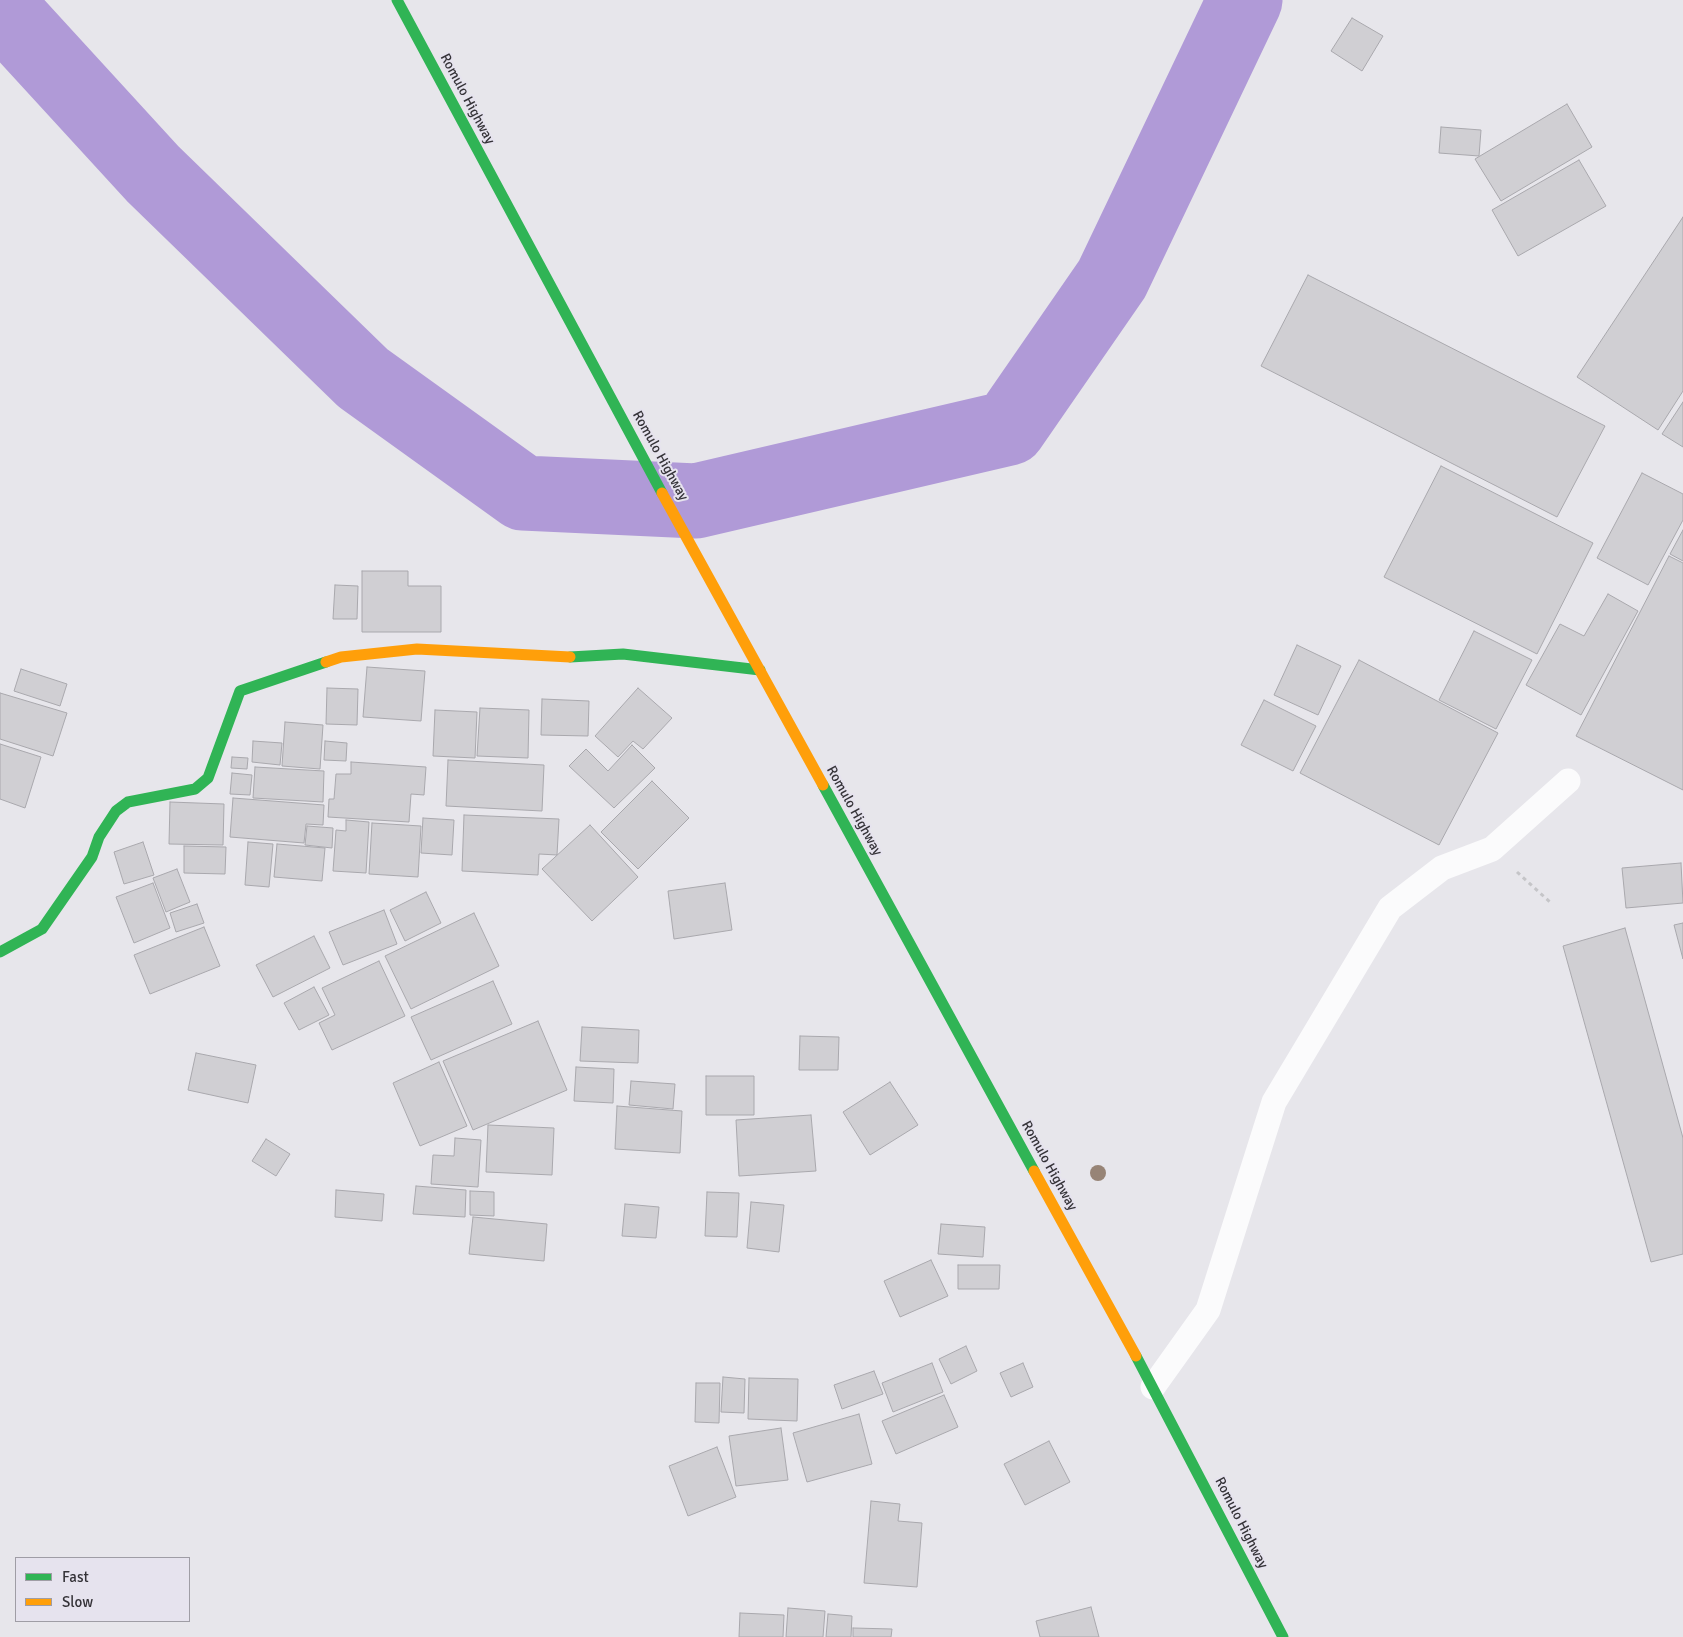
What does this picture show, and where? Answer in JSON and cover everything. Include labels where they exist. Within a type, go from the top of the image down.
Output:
[{"type":"main road","name":"Romulo Highway","points":[[397,0],[601,381],[1153,1387],[1283,1637]]},
{"type":"main road","points":[[0,952],[42,929],[92,857],[99,837],[116,811],[128,802],[195,789],[208,778],[240,691],[341,657],[417,650],[561,658],[623,654],[760,670]]},
{"type":"lane","points":[[1153,1387],[1208,1310],[1274,1102],[1390,908],[1442,868],[1492,849],[1568,781]]},
{"type":"path","points":[[1492,849],[1551,903]]},
{"type":"building","points":[[1352,18],[1383,36],[1362,71],[1331,51]]},
{"type":"building","points":[[1567,104],[1592,147],[1501,201],[1475,159]]},
{"type":"building","points":[[1441,127],[1481,130],[1479,156],[1439,153]]},
{"type":"building","points":[[1579,160],[1606,206],[1518,256],[1492,210]]},
{"type":"building","points":[[1683,217],[1683,391],[1658,430],[1577,377]]},
{"type":"building","points":[[1308,275],[1605,426],[1557,517],[1261,366]]},
{"type":"building","points":[[1683,402],[1683,447],[1662,434]]},
{"type":"building","points":[[1441,466],[1593,543],[1537,654],[1384,577]]},
{"type":"building","points":[[1642,473],[1683,494],[1683,520],[1648,585],[1597,558]]},
{"type":"building","points":[[1683,530],[1683,561],[1670,554]]},
{"type":"building","points":[[1669,556],[1683,563],[1683,790],[1576,736]]},
{"type":"building","points":[[362,571],[408,571],[408,586],[441,586],[441,632],[362,632]]},
{"type":"building","points":[[335,585],[358,586],[357,619],[333,619]]},
{"type":"building","points":[[1608,594],[1638,611],[1581,715],[1526,685],[1560,624],[1584,636]]},
{"type":"building","points":[[1474,631],[1532,660],[1496,729],[1439,700]]},
{"type":"building","points":[[1297,645],[1341,666],[1318,715],[1274,695]]},
{"type":"building","points":[[1359,660],[1498,733],[1439,845],[1300,773]]},
{"type":"building","points":[[367,667],[425,671],[421,721],[363,717]]},
{"type":"building","points":[[21,669],[67,684],[60,706],[14,691]]},
{"type":"building","points":[[327,688],[358,689],[357,725],[326,724]]},
{"type":"building","points":[[638,688],[672,718],[643,749],[633,741],[618,757],[595,736]]},
{"type":"building","points":[[0,693],[67,713],[53,756],[0,739]]},
{"type":"building","points":[[542,699],[589,701],[588,736],[541,735]]},
{"type":"building","points":[[1264,700],[1316,726],[1293,771],[1241,745]]},
{"type":"building","points":[[480,708],[529,710],[528,758],[477,756]]},
{"type":"building","points":[[435,710],[477,712],[475,758],[433,756]]},
{"type":"building","points":[[285,722],[323,725],[320,769],[282,766]]},
{"type":"building","points":[[253,741],[282,743],[280,765],[252,762]]},
{"type":"building","points":[[325,741],[347,743],[346,761],[324,760]]},
{"type":"building","points":[[0,744],[41,757],[25,808],[0,799]]},
{"type":"building","points":[[632,745],[655,768],[614,808],[569,766],[586,749],[608,771]]},
{"type":"building","points":[[232,757],[248,758],[247,769],[231,768]]},
{"type":"building","points":[[448,760],[544,765],[542,811],[446,806]]},
{"type":"building","points":[[351,762],[426,767],[424,795],[411,794],[409,822],[328,817],[329,799],[334,799],[336,774],[351,774]]},
{"type":"building","points":[[255,767],[324,771],[323,802],[253,798]]},
{"type":"building","points":[[232,773],[252,775],[250,795],[230,794]]},
{"type":"building","points":[[652,781],[689,818],[638,869],[601,832]]},
{"type":"building","points":[[233,798],[324,805],[323,825],[306,824],[304,843],[230,837]]},
{"type":"building","points":[[170,802],[224,804],[223,845],[169,844]]},
{"type":"building","points":[[464,815],[559,819],[557,855],[539,854],[538,875],[462,871]]},
{"type":"building","points":[[423,818],[454,820],[452,855],[421,853]]},
{"type":"building","points":[[346,820],[369,822],[366,873],[333,871],[336,830],[346,831]]},
{"type":"building","points":[[372,823],[421,826],[418,877],[369,874]]},
{"type":"building","points":[[590,825],[638,877],[592,921],[542,869]]},
{"type":"building","points":[[307,826],[333,828],[332,848],[305,845]]},
{"type":"building","points":[[143,842],[154,875],[124,884],[114,852]]},
{"type":"building","points":[[248,842],[273,844],[269,887],[245,885]]},
{"type":"building","points":[[277,844],[325,848],[322,881],[274,877]]},
{"type":"building","points":[[184,846],[226,847],[225,874],[184,873]]},
{"type":"building","points":[[1681,863],[1683,903],[1626,908],[1622,868]]},
{"type":"building","points":[[177,869],[190,902],[166,912],[153,878]]},
{"type":"building","points":[[153,883],[170,928],[134,943],[116,897]]},
{"type":"building","points":[[725,883],[732,930],[674,939],[668,891]]},
{"type":"building","points":[[426,892],[441,923],[405,941],[390,910]]},
{"type":"building","points":[[197,904],[204,923],[176,932],[170,913]]},
{"type":"building","points":[[384,910],[397,944],[343,965],[329,932]]},
{"type":"building","points":[[474,913],[499,966],[411,1009],[385,956]]},
{"type":"building","points":[[1683,923],[1683,959],[1674,925]]},
{"type":"building","points":[[204,927],[220,966],[150,994],[134,955]]},
{"type":"building","points":[[1625,928],[1683,1138],[1683,1254],[1651,1262],[1563,946]]},
{"type":"building","points":[[314,936],[330,968],[273,997],[256,965]]},
{"type":"building","points":[[379,961],[405,1016],[332,1050],[319,1023],[335,1015],[322,988]]},
{"type":"building","points":[[493,981],[512,1024],[431,1060],[411,1017]]},
{"type":"building","points":[[314,987],[329,1015],[299,1030],[284,1003]]},
{"type":"building","points":[[538,1021],[567,1090],[473,1130],[443,1061]]},
{"type":"building","points":[[582,1027],[639,1030],[638,1063],[580,1061]]},
{"type":"building","points":[[800,1036],[839,1037],[838,1070],[799,1070]]},
{"type":"building","points":[[196,1053],[256,1065],[248,1103],[188,1090]]},
{"type":"building","points":[[439,1062],[467,1126],[420,1146],[393,1083]]},
{"type":"building","points":[[576,1067],[614,1069],[613,1103],[574,1101]]},
{"type":"building","points":[[706,1076],[754,1076],[754,1115],[706,1115]]},
{"type":"building","points":[[631,1081],[675,1084],[673,1109],[629,1105]]},
{"type":"building","points":[[890,1082],[918,1125],[870,1155],[843,1112]]},
{"type":"building","points":[[617,1106],[682,1111],[680,1153],[615,1149]]},
{"type":"building","points":[[811,1115],[816,1171],[739,1176],[736,1120]]},
{"type":"building","points":[[488,1125],[554,1128],[552,1175],[486,1172]]},
{"type":"building","points":[[455,1138],[481,1140],[478,1187],[431,1184],[433,1155],[454,1156]]},
{"type":"building","points":[[266,1139],[290,1154],[276,1176],[252,1161]]},
{"type":"building","points":[[416,1186],[466,1190],[465,1217],[413,1214]]},
{"type":"building","points":[[336,1190],[384,1194],[382,1221],[335,1217]]},
{"type":"building","points":[[470,1191],[494,1192],[494,1216],[470,1215]]},
{"type":"building","points":[[707,1192],[739,1193],[737,1237],[705,1236]]},
{"type":"building","points":[[751,1202],[784,1205],[779,1252],[747,1248]]},
{"type":"building","points":[[625,1204],[659,1207],[656,1238],[622,1236]]},
{"type":"building","points":[[473,1217],[547,1224],[544,1261],[469,1254]]},
{"type":"building","points":[[941,1224],[985,1227],[983,1257],[938,1254]]},
{"type":"building","points":[[931,1260],[948,1296],[900,1317],[884,1281]]},
{"type":"building","points":[[958,1265],[1000,1265],[999,1289],[958,1289]]},
{"type":"building","points":[[966,1346],[977,1371],[951,1384],[939,1359]]},
{"type":"building","points":[[932,1363],[943,1392],[893,1412],[882,1383]]},
{"type":"building","points":[[1023,1363],[1033,1387],[1011,1397],[1000,1373]]},
{"type":"building","points":[[874,1371],[883,1394],[842,1409],[834,1385]]},
{"type":"building","points":[[723,1377],[745,1379],[744,1413],[721,1412]]},
{"type":"building","points":[[749,1378],[798,1379],[797,1421],[748,1419]]},
{"type":"building","points":[[696,1383],[720,1383],[719,1423],[695,1422]]},
{"type":"building","points":[[944,1395],[958,1427],[896,1454],[882,1421]]},
{"type":"building","points":[[859,1414],[872,1464],[807,1482],[793,1433]]},
{"type":"building","points":[[781,1428],[788,1480],[736,1486],[729,1436]]},
{"type":"building","points":[[1049,1441],[1070,1482],[1025,1505],[1004,1464]]},
{"type":"building","points":[[717,1447],[736,1497],[688,1516],[669,1466]]},
{"type":"building","points":[[871,1501],[900,1504],[898,1521],[922,1523],[917,1587],[864,1583]]},
{"type":"building","points":[[1091,1607],[1099,1637],[1040,1637],[1036,1621]]},
{"type":"building","points":[[788,1608],[825,1611],[823,1637],[786,1637]]},
{"type":"building","points":[[740,1613],[784,1615],[783,1637],[739,1637]]},
{"type":"building","points":[[828,1614],[852,1616],[851,1637],[826,1637]]},
{"type":"building","points":[[853,1628],[892,1629],[891,1637],[853,1637]]},
{"type":"waterway","points":[[0,7],[153,174],[363,378],[523,493],[696,501],[1009,428],[1112,279],[1245,0]]},
{"type":"traffic: fast","points":[[397,0],[662,493]]},
{"type":"traffic: fast","points":[[570,657],[623,654],[760,670]]},
{"type":"traffic: fast","points":[[0,952],[42,929],[92,857],[99,837],[116,811],[128,802],[195,789],[208,778],[240,691],[326,662]]},
{"type":"traffic: fast","points":[[823,785],[1034,1171]]},
{"type":"traffic: fast","points":[[1136,1356],[1283,1637]]},
{"type":"traffic: slow","points":[[662,493],[823,785]]},
{"type":"traffic: slow","points":[[326,662],[341,657],[417,649],[570,657]]},
{"type":"traffic: slow","points":[[1034,1171],[1136,1356]]}]
